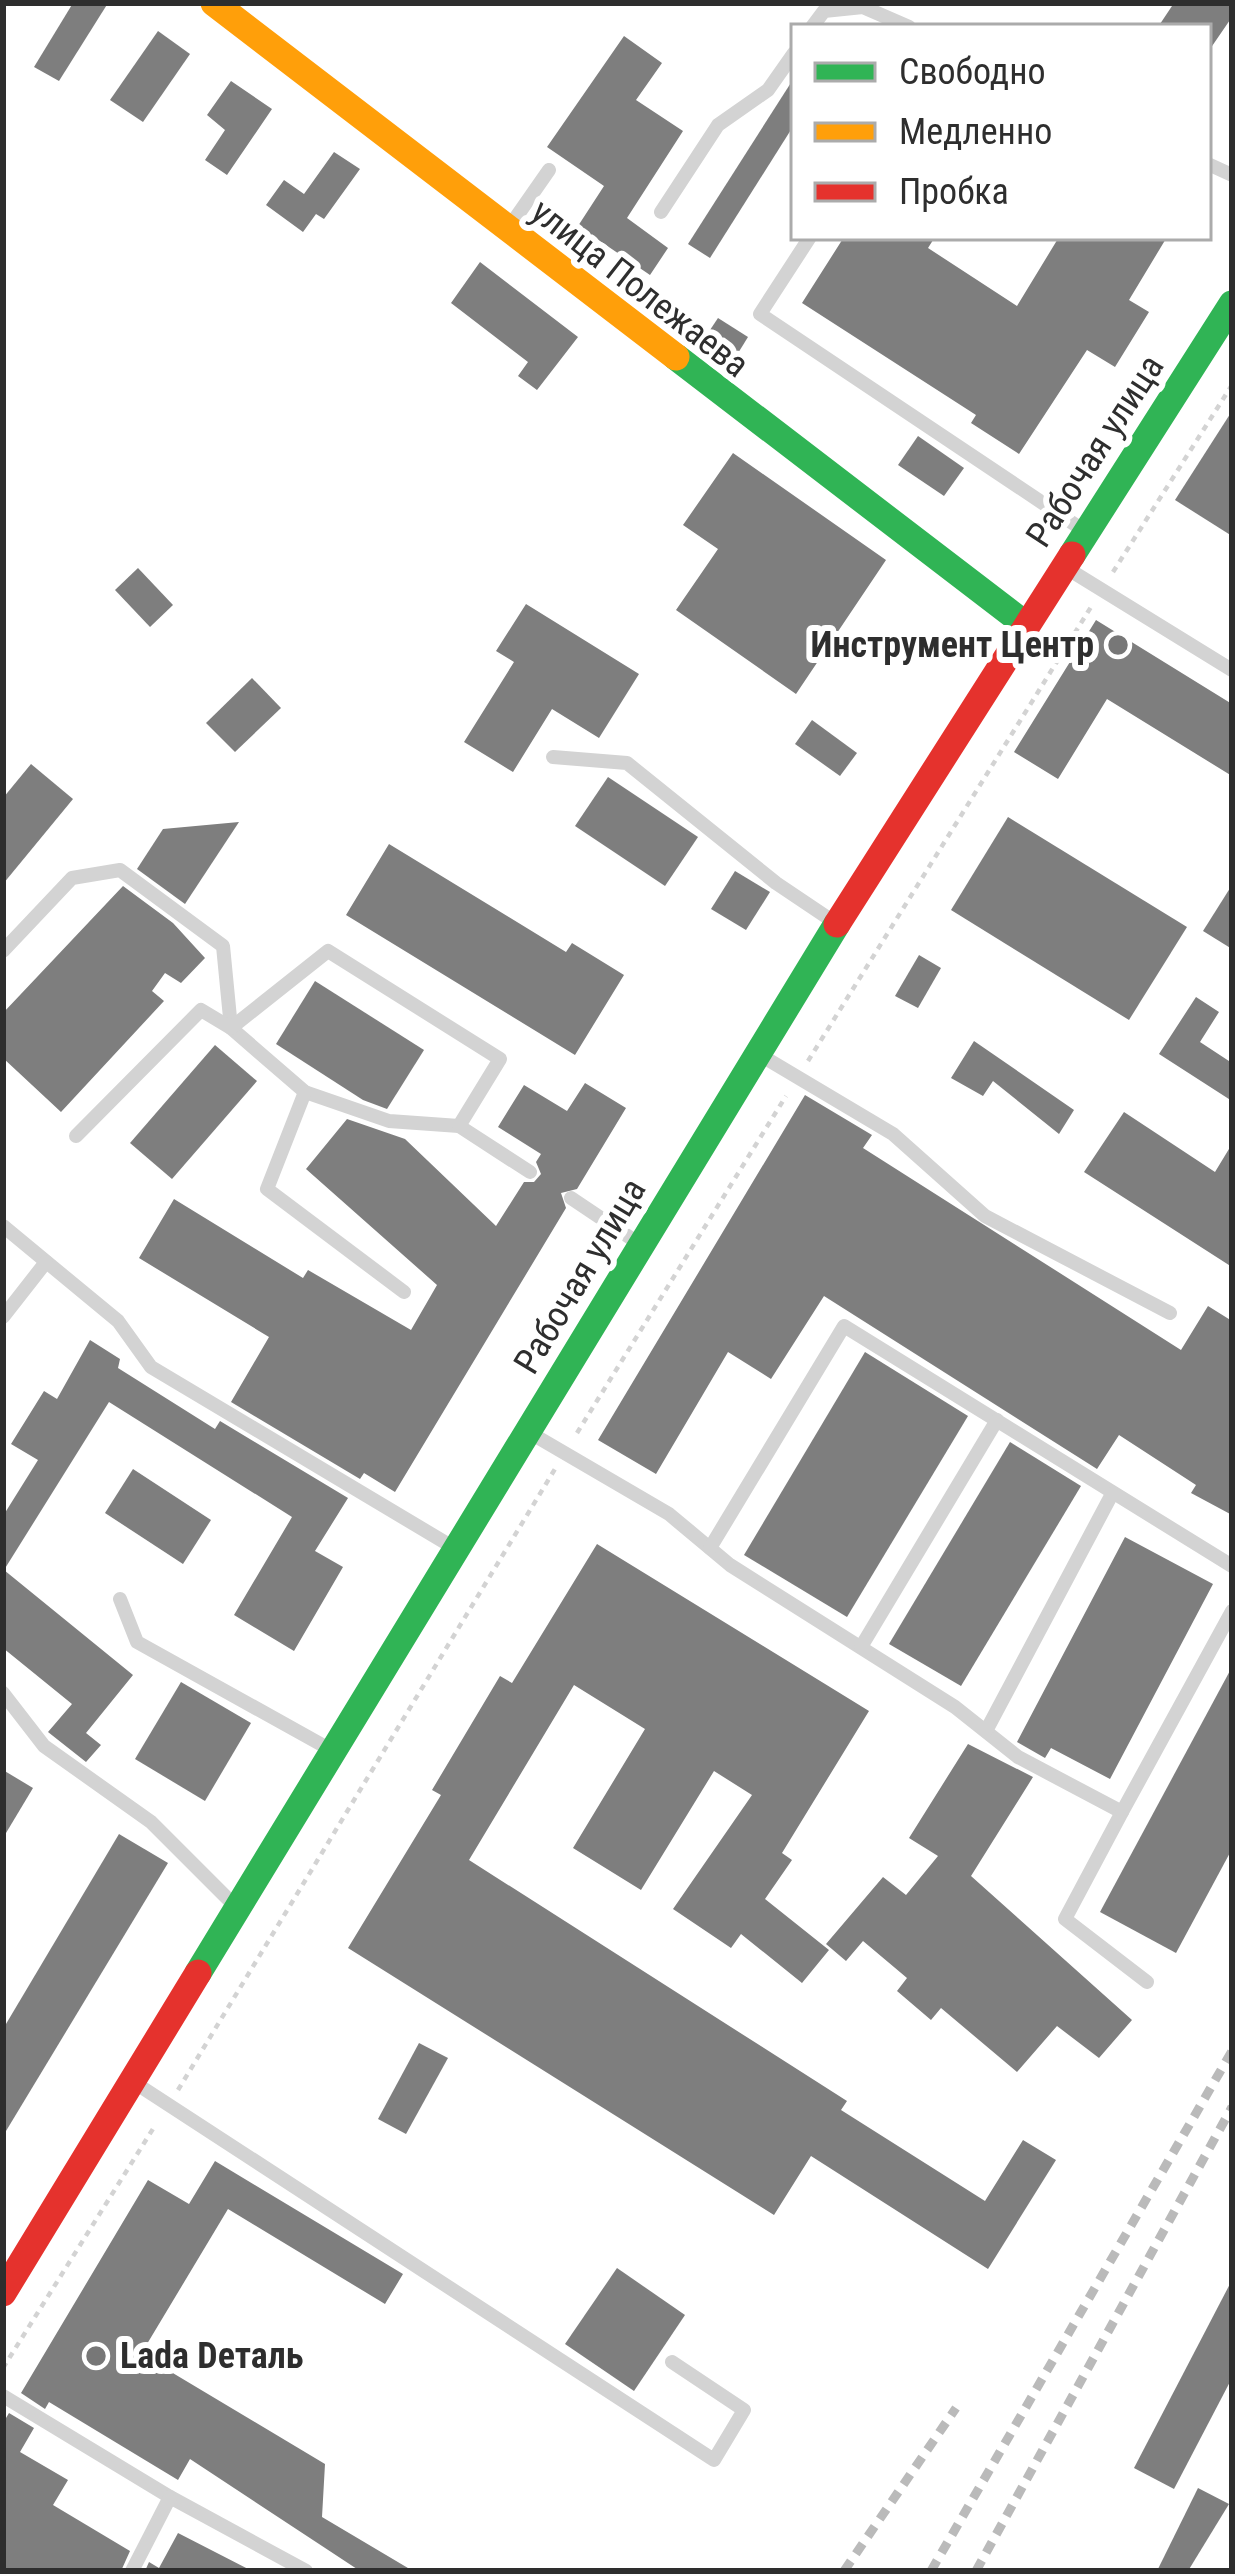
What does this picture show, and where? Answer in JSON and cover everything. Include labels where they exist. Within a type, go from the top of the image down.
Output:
[{"type":"street","name":"улица Полежаева","points":[[214,3],[1026,625]]},
{"type":"street","name":"Рабочая улица","points":[[3,2293],[836,924],[1232,304]]},
{"type":"lane","points":[[814,24],[824,11],[862,7],[902,24]]},
{"type":"lane","points":[[661,212],[718,125],[768,90],[791,57]]},
{"type":"lane","points":[[507,230],[549,170]]},
{"type":"lane","points":[[808,240],[760,314],[1086,532]]},
{"type":"lane","points":[[1064,567],[1232,670]]},
{"type":"lane","points":[[553,757],[627,763],[776,883],[836,924]]},
{"type":"lane","points":[[3,951],[72,878],[120,870],[223,946],[231,1028]]},
{"type":"lane","points":[[231,1028],[328,951],[500,1058],[459,1126]]},
{"type":"lane","points":[[76,1136],[201,1010],[231,1028],[305,1092],[389,1121],[459,1126],[530,1172]]},
{"type":"lane","points":[[758,1053],[893,1135],[985,1216],[1170,1313]]},
{"type":"lane","points":[[305,1092],[267,1189],[404,1292]]},
{"type":"lane","points":[[571,1198],[641,1244]]},
{"type":"lane","points":[[3,1226],[118,1321],[152,1367],[456,1549]]},
{"type":"lane","points":[[3,1318],[46,1262]]},
{"type":"lane","points":[[710,1548],[844,1326],[1232,1566]]},
{"type":"lane","points":[[861,1647],[997,1420]]},
{"type":"lane","points":[[527,1432],[669,1514],[710,1548],[1018,1757],[1122,1812]]},
{"type":"lane","points":[[986,1731],[1112,1494]]},
{"type":"lane","points":[[121,1599],[137,1642],[333,1751]]},
{"type":"lane","points":[[1147,1982],[1065,1919],[1232,1611]]},
{"type":"lane","points":[[3,1693],[44,1746],[151,1822],[237,1908]]},
{"type":"lane","points":[[132,2081],[714,2460],[744,2410],[672,2362]]},
{"type":"lane","points":[[3,2396],[170,2498],[306,2571]]},
{"type":"lane","points":[[132,2571],[170,2498]]},
{"type":"path","points":[[3,2368],[259,1964],[565,1453],[1232,385]]},
{"type":"building","points":[[73,3],[108,3],[59,81],[34,67]]},
{"type":"building","points":[[1174,3],[1232,3],[1232,17],[1211,48],[1211,24],[1160,24]]},
{"type":"building","points":[[158,31],[190,54],[143,122],[110,100]]},
{"type":"building","points":[[624,36],[662,63],[636,100],[683,131],[627,218],[668,248],[650,275],[578,226],[604,186],[547,147]]},
{"type":"building","points":[[231,81],[272,109],[227,175],[205,160],[225,130],[207,115]]},
{"type":"building","points":[[791,83],[791,130],[710,258],[688,244]]},
{"type":"building","points":[[334,152],[360,169],[324,219],[316,214],[303,232],[266,205],[284,180],[304,194]]},
{"type":"building","points":[[842,240],[933,240],[928,248],[1017,306],[1057,240],[1165,240],[1129,300],[1149,312],[1115,367],[1087,350],[1019,454],[971,423],[976,415],[802,303]]},
{"type":"building","points":[[480,262],[578,337],[537,390],[518,376],[528,362],[451,303]]},
{"type":"building","points":[[718,318],[748,337],[735,358],[704,339]]},
{"type":"building","points":[[1232,411],[1232,536],[1175,500]]},
{"type":"building","points":[[918,436],[964,468],[944,496],[898,465]]},
{"type":"building","points":[[733,453],[886,560],[796,694],[676,610],[718,549],[683,525]]},
{"type":"building","points":[[138,568],[173,605],[150,627],[115,590]]},
{"type":"building","points":[[526,604],[639,674],[599,738],[552,709],[513,772],[464,742],[514,662],[496,651]]},
{"type":"building","points":[[1096,620],[1232,704],[1232,776],[1107,699],[1058,779],[1014,752]]},
{"type":"building","points":[[252,678],[281,708],[235,752],[206,723]]},
{"type":"building","points":[[812,720],[857,753],[840,776],[795,744]]},
{"type":"building","points":[[31,764],[73,799],[3,884],[3,798]]},
{"type":"building","points":[[608,777],[698,837],[665,886],[575,826]]},
{"type":"building","points":[[1008,817],[1187,927],[1129,1020],[951,910]]},
{"type":"building","points":[[239,822],[185,904],[137,869],[163,829]]},
{"type":"building","points":[[389,844],[566,952],[572,943],[624,975],[575,1055],[346,915]]},
{"type":"building","points":[[735,871],[770,892],[746,930],[711,909]]},
{"type":"building","points":[[1232,885],[1232,949],[1203,931]]},
{"type":"building","points":[[123,886],[173,923],[205,958],[181,983],[165,973],[152,991],[164,1001],[61,1112],[3,1058],[3,1013]]},
{"type":"building","points":[[919,955],[941,968],[918,1008],[895,996]]},
{"type":"building","points":[[315,981],[424,1050],[387,1109],[363,1100],[276,1044]]},
{"type":"building","points":[[1196,997],[1219,1012],[1200,1042],[1232,1063],[1232,1101],[1159,1054]]},
{"type":"building","points":[[974,1041],[1074,1110],[1059,1134],[993,1081],[983,1096],[951,1078]]},
{"type":"building","points":[[215,1045],[257,1081],[172,1179],[130,1143]]},
{"type":"building","points":[[585,1083],[626,1108],[577,1189],[561,1193],[566,1208],[395,1492],[364,1473],[360,1479],[231,1402],[269,1337],[139,1258],[174,1199],[303,1278],[308,1270],[411,1330],[437,1285],[306,1169],[347,1119],[405,1139],[496,1226],[524,1182],[534,1182],[541,1174],[536,1162],[541,1154],[498,1127],[524,1085],[567,1111]]},
{"type":"building","points":[[805,1095],[872,1135],[863,1148],[1181,1350],[1208,1306],[1232,1321],[1232,1515],[1191,1493],[1196,1485],[1119,1435],[1097,1469],[824,1296],[771,1379],[728,1352],[656,1474],[598,1440]]},
{"type":"building","points":[[1124,1112],[1215,1172],[1232,1144],[1232,1267],[1084,1172]]},
{"type":"building","points":[[90,1340],[120,1359],[118,1368],[215,1429],[220,1421],[348,1498],[315,1551],[343,1567],[294,1651],[234,1615],[292,1517],[109,1402],[4,1570],[133,1675],[86,1733],[101,1745],[86,1762],[48,1732],[72,1704],[3,1648],[3,1516],[38,1460],[11,1444],[44,1391],[57,1399]]},
{"type":"building","points":[[865,1352],[968,1416],[847,1617],[744,1555]]},
{"type":"building","points":[[1010,1442],[1081,1486],[961,1686],[889,1644]]},
{"type":"building","points":[[133,1469],[211,1520],[183,1564],[105,1513]]},
{"type":"building","points":[[1125,1537],[1213,1584],[1110,1779],[1051,1748],[1045,1758],[1017,1742]]},
{"type":"building","points":[[597,1544],[869,1711],[782,1853],[792,1860],[765,1899],[829,1950],[802,1983],[741,1934],[731,1948],[673,1909],[752,1795],[714,1771],[641,1890],[573,1848],[645,1729],[574,1685],[469,1860],[847,2101],[841,2110],[985,2201],[1023,2140],[1056,2160],[988,2269],[811,2156],[774,2215],[348,1948],[441,1795],[432,1790],[500,1676],[512,1683]]},
{"type":"building","points":[[1232,1667],[1232,1849],[1176,1953],[1100,1912]]},
{"type":"building","points":[[181,1682],[251,1723],[205,1801],[135,1759]]},
{"type":"building","points":[[968,1744],[1033,1777],[971,1876],[1132,2020],[1099,2058],[1057,2026],[1017,2072],[941,2008],[931,2020],[897,1991],[907,1978],[863,1941],[846,1961],[826,1944],[883,1877],[906,1895],[938,1856],[909,1838]]},
{"type":"building","points":[[3,1770],[33,1788],[3,1838]]},
{"type":"building","points":[[119,1834],[168,1863],[3,2136],[3,2029]]},
{"type":"building","points":[[419,2043],[448,2058],[406,2134],[378,2119]]},
{"type":"building","points":[[215,2161],[403,2274],[385,2304],[228,2209],[141,2354],[325,2464],[322,2517],[413,2571],[360,2571],[190,2459],[178,2480],[49,2402],[45,2409],[21,2393],[148,2180],[189,2204]]},
{"type":"building","points":[[617,2268],[685,2315],[634,2391],[565,2344]]},
{"type":"building","points":[[1232,2280],[1232,2378],[1174,2489],[1134,2468]]},
{"type":"building","points":[[9,2413],[34,2428],[20,2452],[68,2480],[53,2505],[130,2551],[121,2571],[3,2571],[3,2423]]},
{"type":"building","points":[[1198,2488],[1229,2504],[1188,2571],[1157,2571]]},
{"type":"building","points":[[178,2533],[252,2571],[145,2571],[149,2562],[159,2568]]},
{"type":"railway","points":[[931,2571],[1232,2051]]},
{"type":"railway","points":[[976,2571],[1232,2107]]},
{"type":"railway","points":[[844,2571],[956,2408]]},
{"type":"traffic: fast","points":[[1072,555],[1232,304]]},
{"type":"traffic: fast","points":[[676,357],[1026,625]]},
{"type":"traffic: fast","points":[[198,1973],[837,924]]},
{"type":"traffic: slow","points":[[214,3],[676,357]]},
{"type":"traffic: jam","points":[[837,924],[1072,555]]},
{"type":"traffic: jam","points":[[3,2293],[198,1973]]},
{"type":"place","name":"Инструмент Центр","points":[[1118,645]]},
{"type":"place","name":"Lada Dеталь","points":[[96,2356]]}]
